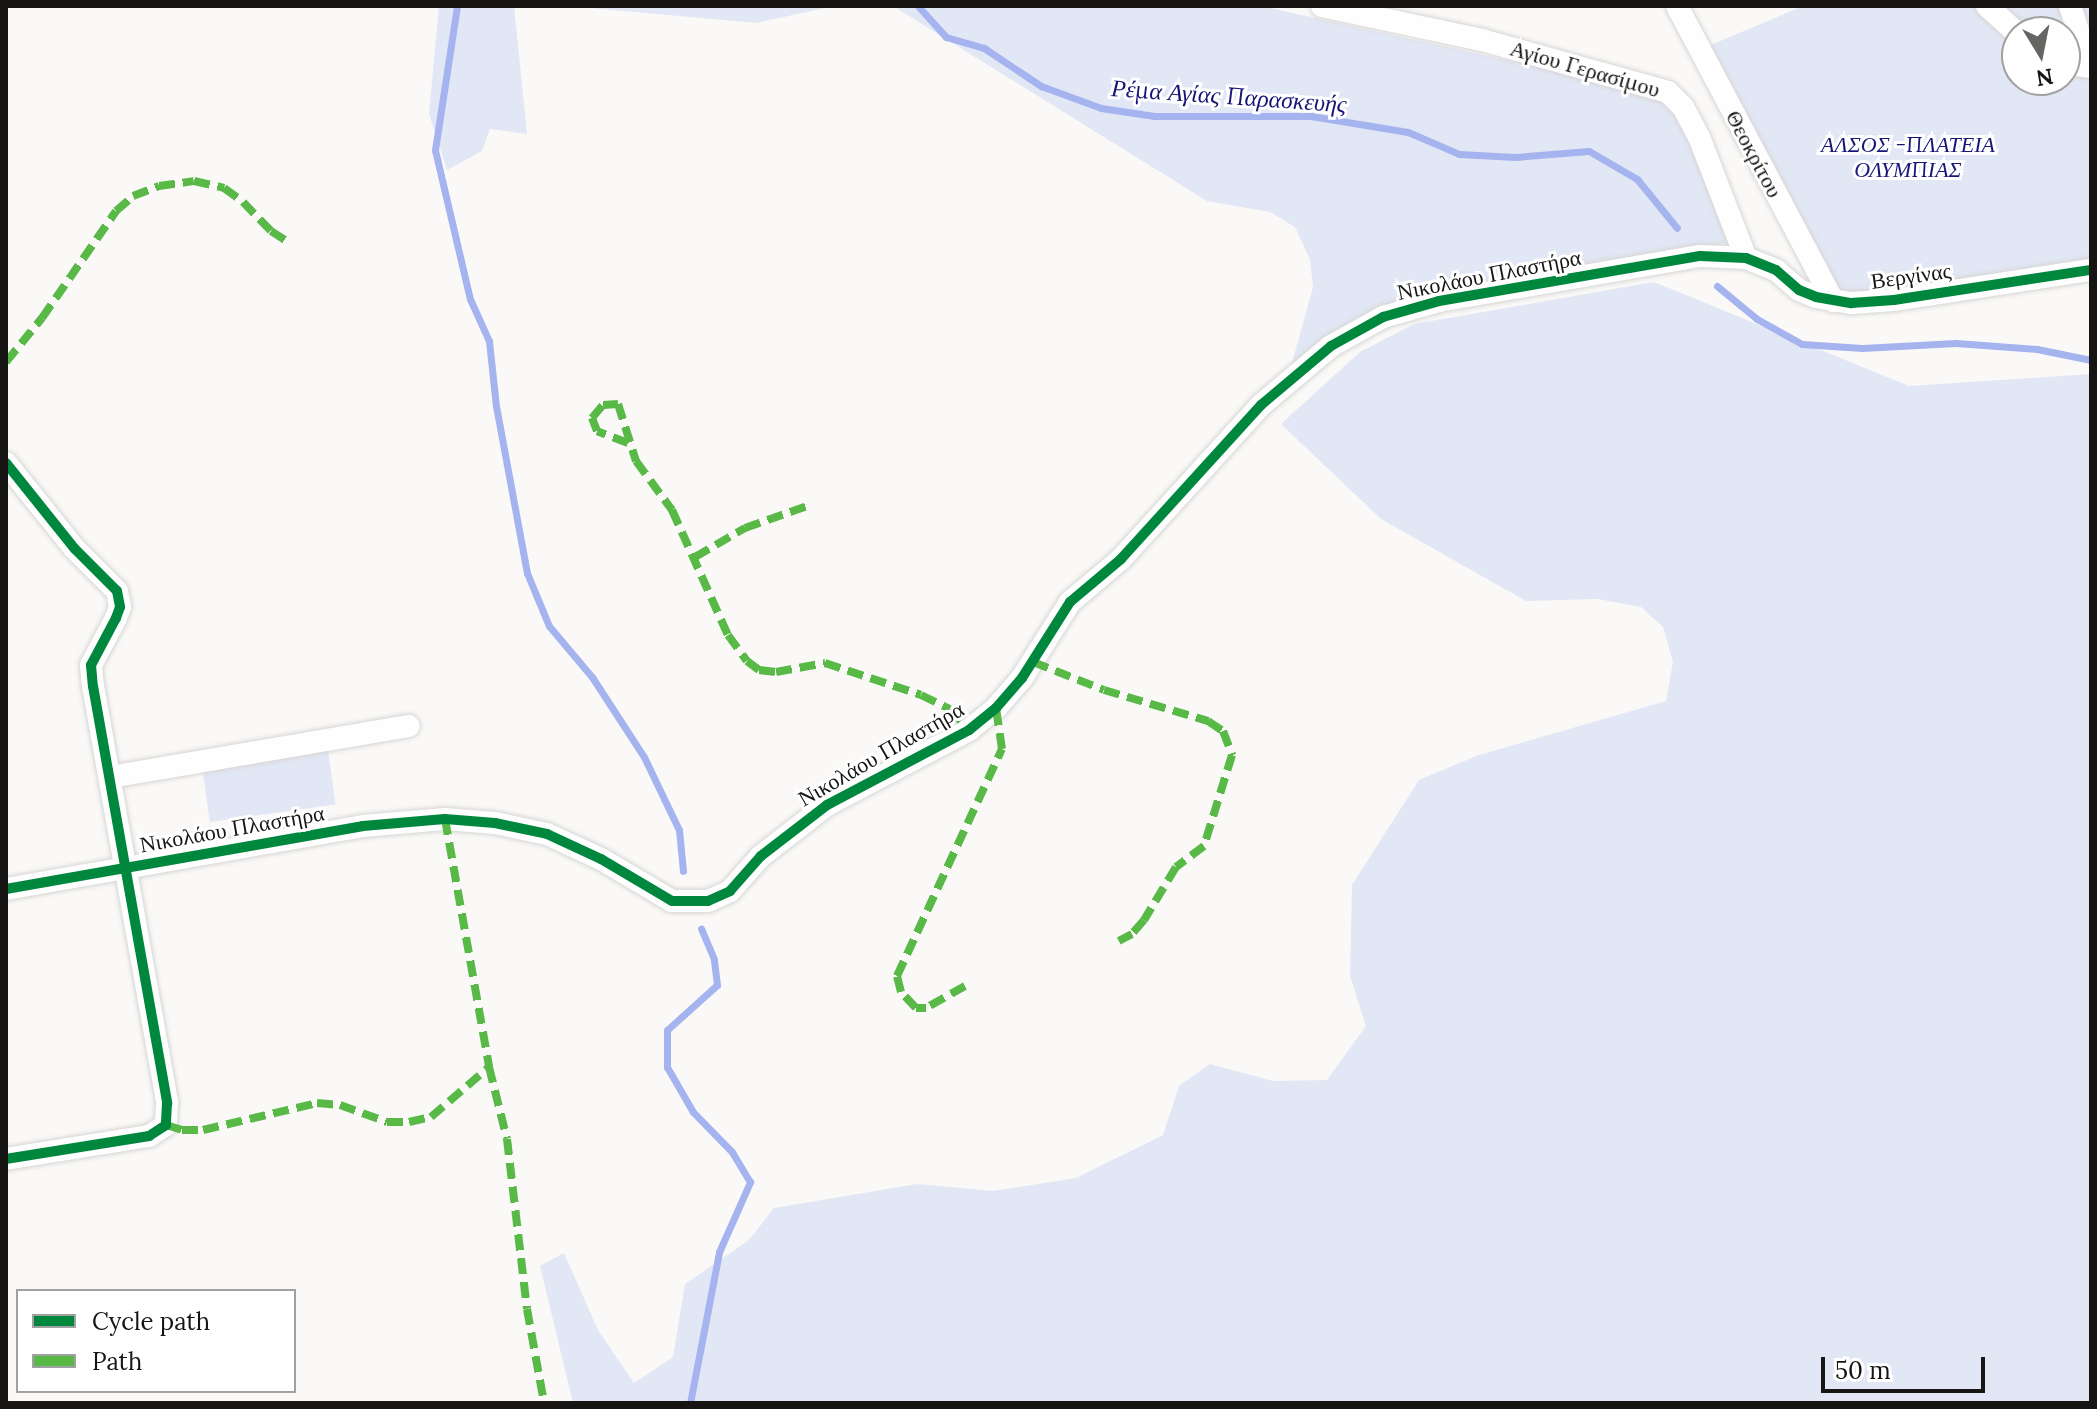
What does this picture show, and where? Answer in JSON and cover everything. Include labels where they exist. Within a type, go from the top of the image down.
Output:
[{"type":"street","name":"Αγίου Γερασίμου","points":[[1322,6],[1482,40],[1668,92],[1683,107],[1699,137],[1746,258]]},
{"type":"street","name":"Θεοκρίτου","points":[[1677,6],[1833,301]]},
{"type":"street","points":[[2070,6],[2080,37],[2091,51]]},
{"type":"street","name":"Νικολάου Πλαστήρα","points":[[6,889],[363,826],[445,819],[495,823],[547,834],[601,859],[672,901],[708,901],[730,891],[761,856],[827,805],[969,730],[996,708],[1022,678],[1070,602],[1121,559],[1261,405],[1350,335],[1383,317],[1439,301],[1700,256],[1746,258]]},
{"type":"street","name":"Βεργίνας","points":[[1746,258],[1776,270],[1799,290],[1833,301],[1894,300],[2091,270]]},
{"type":"street","points":[[6,463],[75,549],[117,591],[120,607],[91,665],[167,1103],[166,1125],[149,1136],[6,1159]]},
{"type":"street","points":[[110,777],[409,726]]},
{"type":"green space","points":[[439,6],[514,6],[527,134],[490,129],[482,151],[447,170],[429,114]]},
{"type":"green space","points":[[568,6],[834,6],[756,23]]},
{"type":"green space","points":[[893,6],[1261,6],[1611,83],[1671,105],[1685,124],[1730,243],[1657,253],[1346,326],[1292,363],[1313,287],[1310,260],[1295,227],[1270,212],[1207,201]]},
{"type":"green space","name":"ΑΛΣΟΣ -ΠΛΑΤΕΙΑ ΟΛΥΜΠΙΑΣ","points":[[1803,6],[1980,6],[2001,25],[2001,96],[2081,96],[2081,16],[2001,17],[1987,6],[2091,6],[2091,261],[1833,301],[1699,50]]},
{"type":"green space","points":[[1654,282],[1909,386],[2091,374],[2091,1403],[573,1403],[540,1266],[564,1253],[598,1330],[634,1383],[673,1357],[685,1284],[749,1240],[774,1208],[917,1184],[993,1191],[1076,1178],[1163,1135],[1179,1086],[1210,1064],[1273,1081],[1327,1080],[1366,1026],[1350,976],[1352,885],[1419,780],[1479,755],[1666,701],[1673,662],[1663,627],[1641,607],[1598,599],[1526,601],[1381,519],[1281,424],[1360,352],[1414,324]]},
{"type":"green space","points":[[327,743],[336,804],[210,822],[201,761]]},
{"type":"waterway","points":[[457,6],[435,150],[470,299],[489,341],[496,406],[527,573],[549,626],[592,677],[644,757],[679,830],[683,871]]},
{"type":"waterway","name":"Ρέμα Αγίας Παρασκευής","points":[[918,6],[946,37],[984,48],[1041,86],[1101,108],[1154,116],[1311,116],[1408,132],[1459,154],[1515,157],[1589,151],[1637,179],[1677,228]]},
{"type":"waterway","points":[[1717,286],[1757,319],[1802,344],[1862,348],[1956,343],[2037,349],[2091,360]]},
{"type":"waterway","points":[[690,1403],[719,1252],[750,1182],[732,1152],[693,1112],[667,1067],[667,1030],[717,985],[714,959],[701,929]]},
{"type":"marked path","points":[[6,362],[42,318],[116,211],[133,196],[159,186],[194,181],[224,188],[243,202],[271,231],[288,242]]},
{"type":"marked path","points":[[628,443],[597,431],[592,418],[603,405],[618,404],[636,461],[672,510],[728,635],[747,661],[759,670],[776,672],[825,663],[921,695],[950,709],[969,730]]},
{"type":"marked path","points":[[695,557],[745,528],[810,505]]},
{"type":"marked path","points":[[1033,662],[1104,690],[1208,721],[1223,731],[1232,755],[1204,846],[1176,867],[1144,920],[1132,934],[1119,941]]},
{"type":"marked path","points":[[965,986],[926,1008],[916,1008],[901,992],[897,976],[1002,749],[996,708]]},
{"type":"marked path","points":[[445,819],[489,1067],[507,1139],[527,1309],[544,1403]]},
{"type":"marked path","points":[[166,1125],[182,1130],[203,1130],[317,1103],[340,1105],[387,1122],[409,1122],[431,1117],[489,1067]]},
{"type":"cycle path","points":[[6,889],[363,826],[445,819],[495,823],[547,834],[601,859],[672,901],[708,901],[730,891],[761,856],[827,805],[969,730],[996,708],[1022,678],[1070,602],[1121,559],[1261,405],[1331,346],[1383,317],[1439,301],[1700,256],[1746,258],[1776,270],[1799,290],[1816,297],[1851,303],[1894,300],[2091,270]]},
{"type":"cycle path","points":[[6,463],[75,549],[117,591],[120,607],[91,665],[93,686],[167,1103],[166,1125],[149,1136],[6,1159]]}]
